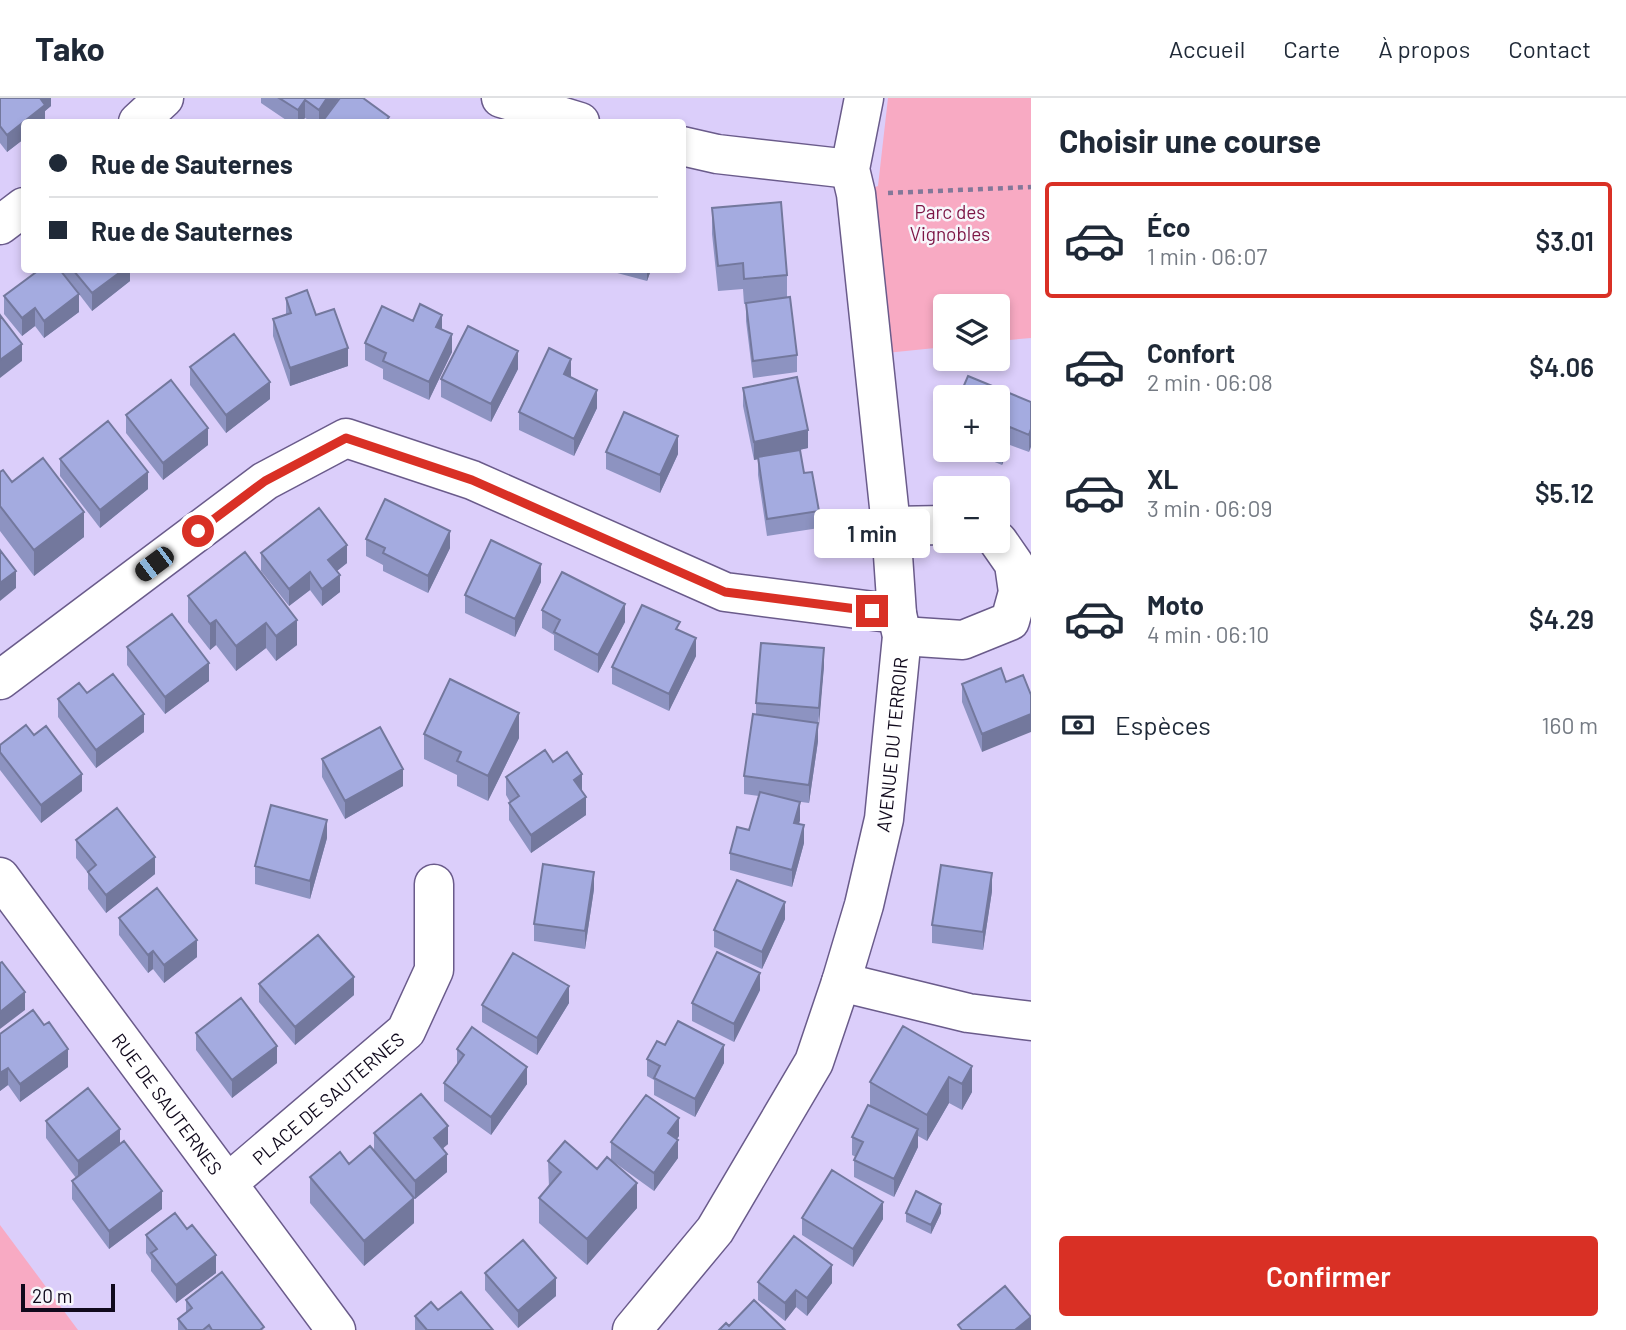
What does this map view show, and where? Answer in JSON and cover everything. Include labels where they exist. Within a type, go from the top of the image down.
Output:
[{"type":"street","points":[[141,119],[164,98]]},
{"type":"street","points":[[501,98],[570,119]]},
{"type":"street","name":"AVENUE DU TERROIR","points":[[632,1330],[715,1230],[814,1062],[864,905],[884,819],[900,625],[853,181],[863,98]]},
{"type":"street","points":[[686,147],[853,181]]},
{"type":"street","points":[[0,225],[21,209]]},
{"type":"street","points":[[0,680],[265,481],[346,438],[472,480],[725,592],[900,625],[963,640],[1010,621],[1018,592],[1014,564],[1006,553]]},
{"type":"street","points":[[891,526],[933,526]]},
{"type":"street","name":"RUE DE SAUTERNES","points":[[0,877],[336,1330]]},
{"type":"street","name":"PLACE DE SAUTERNES","points":[[228,1183],[406,1031],[434,970],[433,884]]},
{"type":"street","points":[[841,982],[968,1013],[1031,1021]]},
{"type":"path","points":[[853,181],[1031,187]]},
{"type":"green space","name":"Parc des Vignobles","points":[[888,98],[1031,98],[1031,338],[1010,340],[1010,294],[933,294],[933,348],[886,353],[856,194],[878,186]]},
{"type":"green space","points":[[0,1225],[78,1330],[0,1330]]},
{"type":"building","points":[[0,98],[40,98],[45,105],[27,119],[21,119],[21,124],[7,135],[0,126]]},
{"type":"building","points":[[279,98],[327,98],[319,110],[305,100],[298,110]]},
{"type":"building","points":[[340,98],[363,98],[389,117],[387,119],[324,119]]},
{"type":"building","points":[[781,202],[787,275],[744,279],[743,263],[718,266],[712,208]]},
{"type":"building","points":[[35,273],[62,273],[79,294],[44,321],[35,308],[22,318],[4,296]]},
{"type":"building","points":[[75,273],[119,273],[92,293]]},
{"type":"building","points":[[307,290],[316,315],[334,309],[348,348],[290,368],[273,319],[291,313],[286,298]]},
{"type":"building","points":[[790,297],[797,355],[753,361],[746,303]]},
{"type":"building","points":[[420,304],[442,315],[436,327],[452,334],[429,382],[383,361],[386,353],[365,343],[382,306],[413,321]]},
{"type":"building","points":[[0,315],[22,344],[0,360]]},
{"type":"building","points":[[468,326],[518,351],[491,404],[441,379]]},
{"type":"building","points":[[234,334],[270,382],[226,415],[190,367]]},
{"type":"building","points":[[549,348],[571,359],[564,374],[597,390],[574,439],[519,412]]},
{"type":"building","points":[[968,376],[990,385],[964,385]]},
{"type":"building","points":[[797,377],[808,430],[754,442],[743,388]]},
{"type":"building","points":[[171,380],[208,428],[163,463],[126,415]]},
{"type":"building","points":[[1010,393],[1031,402],[1029,435],[1010,427]]},
{"type":"building","points":[[624,412],[678,436],[660,475],[606,452]]},
{"type":"building","points":[[108,421],[148,472],[100,510],[60,459]]},
{"type":"building","points":[[800,450],[804,473],[812,472],[819,511],[767,519],[758,457]]},
{"type":"building","points":[[43,458],[84,512],[34,550],[0,506],[0,472],[3,470],[12,482]]},
{"type":"building","points":[[385,499],[450,531],[428,576],[383,553],[385,548],[366,539]]},
{"type":"building","points":[[319,508],[347,545],[328,560],[340,575],[322,589],[310,572],[289,589],[261,553]]},
{"type":"building","points":[[491,540],[541,564],[515,619],[465,595]]},
{"type":"building","points":[[0,550],[16,571],[0,583]]},
{"type":"building","points":[[245,552],[297,620],[276,636],[266,623],[236,646],[216,620],[210,624],[188,596]]},
{"type":"building","points":[[562,572],[625,604],[598,655],[554,632],[560,620],[542,610]]},
{"type":"building","points":[[642,605],[680,622],[676,629],[696,638],[669,694],[612,667]]},
{"type":"building","points":[[172,614],[209,663],[165,697],[127,647]]},
{"type":"building","points":[[761,643],[824,648],[819,708],[756,703]]},
{"type":"building","points":[[1001,668],[1006,682],[1023,675],[1031,695],[1031,714],[982,734],[962,684]]},
{"type":"building","points":[[113,674],[144,714],[96,750],[58,699],[79,683],[87,693]]},
{"type":"building","points":[[450,679],[519,713],[488,776],[457,761],[461,752],[424,734]]},
{"type":"building","points":[[753,714],[818,723],[809,785],[744,776]]},
{"type":"building","points":[[26,725],[34,735],[46,726],[82,774],[41,805],[0,752],[0,745]]},
{"type":"building","points":[[380,727],[403,769],[345,801],[322,759]]},
{"type":"building","points":[[545,750],[553,762],[567,752],[582,774],[574,780],[586,797],[531,835],[509,803],[519,796],[506,777]]},
{"type":"building","points":[[760,792],[800,802],[794,823],[804,825],[792,870],[730,853],[737,827],[749,830]]},
{"type":"building","points":[[271,805],[327,820],[310,881],[255,866]]},
{"type":"building","points":[[117,808],[155,857],[106,895],[88,872],[96,865],[76,840]]},
{"type":"building","points":[[543,864],[594,872],[585,931],[534,924]]},
{"type":"building","points":[[941,865],[992,873],[983,932],[932,925]]},
{"type":"building","points":[[737,880],[785,902],[762,952],[714,930]]},
{"type":"building","points":[[157,888],[197,940],[164,965],[153,951],[148,955],[119,918]]},
{"type":"building","points":[[318,935],[354,977],[295,1027],[259,984]]},
{"type":"building","points":[[717,952],[760,973],[734,1024],[692,1003]]},
{"type":"building","points":[[513,953],[569,986],[537,1038],[482,1005]]},
{"type":"building","points":[[2,962],[25,992],[0,1012],[0,963]]},
{"type":"building","points":[[241,998],[277,1046],[232,1080],[196,1033]]},
{"type":"building","points":[[33,1010],[44,1025],[49,1022],[68,1049],[20,1084],[8,1068],[0,1073],[0,1034]]},
{"type":"building","points":[[678,1021],[724,1045],[695,1099],[654,1078],[660,1066],[647,1059],[657,1041],[665,1045]]},
{"type":"building","points":[[903,1026],[972,1066],[962,1084],[949,1077],[927,1115],[870,1082]]},
{"type":"building","points":[[472,1027],[527,1067],[491,1117],[444,1083],[464,1055],[457,1049]]},
{"type":"building","points":[[88,1088],[120,1129],[78,1161],[46,1121]]},
{"type":"building","points":[[421,1094],[448,1126],[434,1138],[447,1154],[415,1181],[374,1133]]},
{"type":"building","points":[[646,1095],[679,1118],[668,1133],[678,1140],[654,1173],[611,1142]]},
{"type":"building","points":[[868,1105],[918,1129],[894,1179],[854,1160],[863,1142],[852,1137]]},
{"type":"building","points":[[124,1141],[162,1191],[109,1231],[72,1181]]},
{"type":"building","points":[[565,1141],[597,1169],[607,1157],[637,1183],[587,1239],[539,1198],[561,1172],[548,1161]]},
{"type":"building","points":[[370,1146],[414,1198],[364,1241],[310,1177],[340,1152],[349,1164]]},
{"type":"building","points":[[832,1170],[883,1202],[853,1249],[802,1218]]},
{"type":"building","points":[[916,1191],[941,1204],[931,1225],[906,1213]]},
{"type":"building","points":[[175,1213],[187,1229],[192,1225],[216,1255],[176,1285],[151,1253],[157,1249],[146,1235]]},
{"type":"building","points":[[794,1236],[832,1265],[807,1298],[796,1290],[785,1303],[758,1282]]},
{"type":"building","points":[[523,1240],[556,1278],[518,1311],[485,1273]]},
{"type":"building","points":[[222,1272],[264,1327],[260,1330],[212,1330],[209,1325],[203,1330],[187,1330],[178,1319],[192,1308],[186,1300]]},
{"type":"building","points":[[1005,1286],[1031,1317],[1015,1330],[962,1330],[958,1325]]},
{"type":"building","points":[[461,1292],[493,1330],[427,1330],[415,1316],[431,1302],[438,1310]]},
{"type":"building","points":[[754,1300],[785,1330],[719,1330],[726,1323],[729,1326]]},
{"type":"route","points":[[198,531],[265,481],[346,438],[472,480],[725,592],[872,611]]}]
